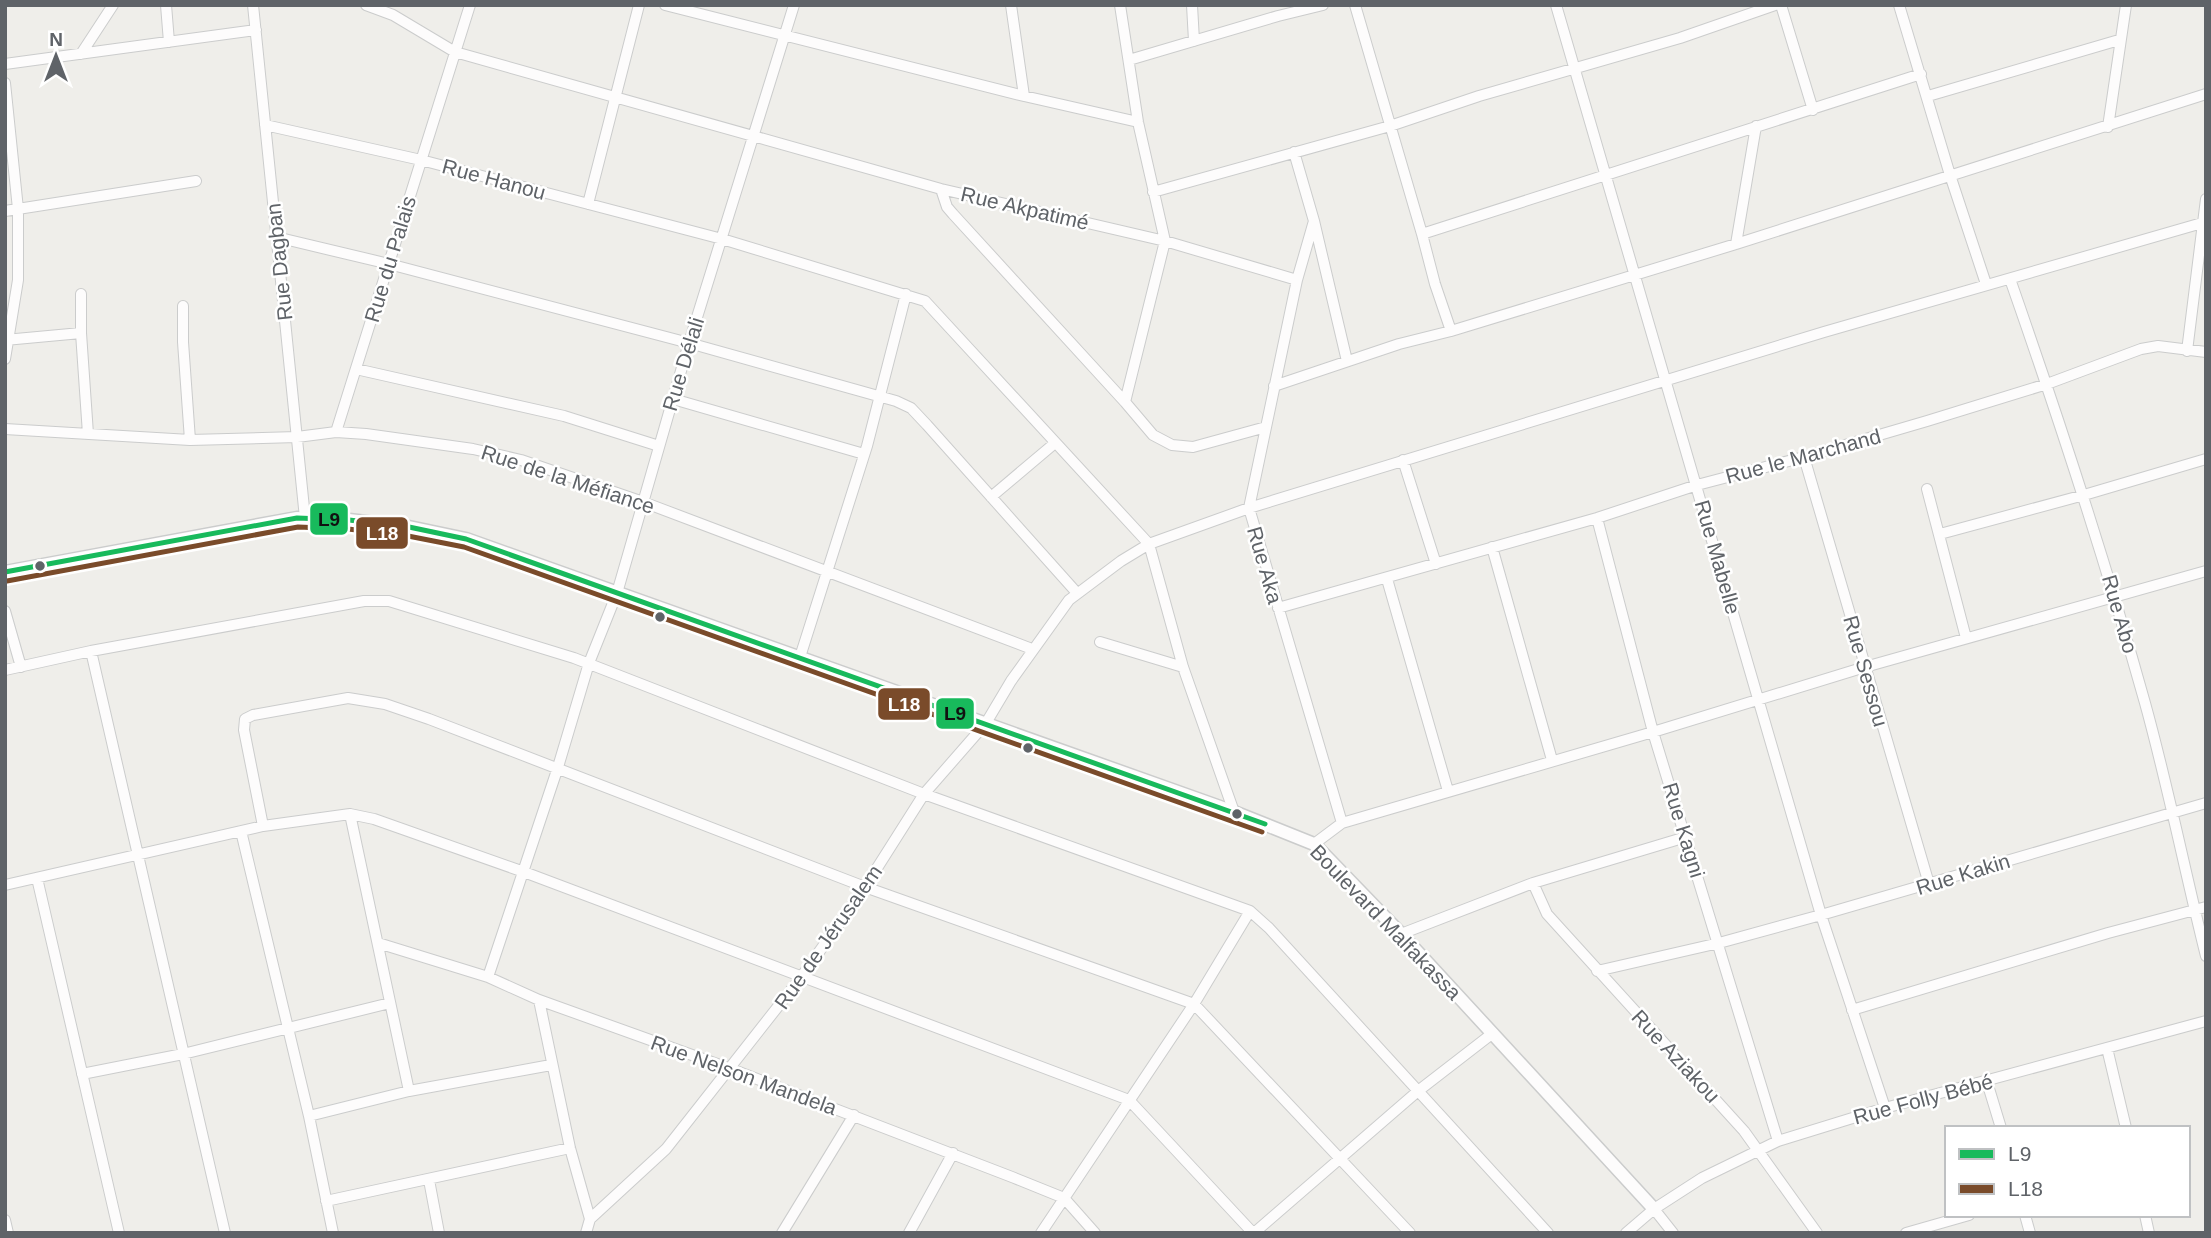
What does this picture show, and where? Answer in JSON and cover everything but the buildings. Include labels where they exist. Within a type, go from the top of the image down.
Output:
[{"type":"street","points":[[81,54],[113,5]]},
{"type":"street","points":[[166,5],[169,42]]},
{"type":"street","name":"Rue Dagban","points":[[253,5],[305,518]]},
{"type":"street","name":"Rue Akpatimé","points":[[366,5],[393,15],[455,52],[941,189],[1165,241],[1297,280]]},
{"type":"street","name":"Rue du Palais","points":[[336,432],[470,5]]},
{"type":"street","points":[[588,204],[639,5]]},
{"type":"street","points":[[666,5],[1024,96],[1138,122]]},
{"type":"street","name":"Rue Délali","points":[[488,977],[558,767],[589,663],[617,593],[689,343],[794,5]]},
{"type":"street","points":[[1011,5],[1024,96]]},
{"type":"street","points":[[1120,5],[1138,122],[1165,241],[1125,401]]},
{"type":"street","points":[[1192,5],[1194,41]]},
{"type":"street","points":[[1129,60],[1194,41],[1278,10],[1324,5]]},
{"type":"street","points":[[1355,5],[1451,331]]},
{"type":"street","name":"Rue Mabelle","points":[[1556,5],[1821,915],[1885,1108]]},
{"type":"street","points":[[1153,192],[1390,126],[1479,96],[1575,70],[1778,5],[1813,110]]},
{"type":"street","points":[[1899,5],[1986,284]]},
{"type":"street","points":[[2108,127],[2126,5]]},
{"type":"street","points":[[5,64],[256,30]]},
{"type":"street","points":[[1927,96],[2119,40]]},
{"type":"street","points":[[1422,234],[1921,74]]},
{"type":"street","points":[[5,83],[18,209],[18,280],[5,359]]},
{"type":"street","points":[[1274,386],[1347,360],[1736,244],[2206,94]]},
{"type":"street","name":"Rue Hanou","points":[[265,125],[421,160],[722,239],[906,294]]},
{"type":"street","points":[[1736,244],[1756,127]]},
{"type":"street","points":[[1294,152],[1314,221],[1347,360]]},
{"type":"street","points":[[5,211],[196,181]]},
{"type":"street","points":[[941,189],[944,201],[953,214],[1153,435],[1172,445],[1193,447],[1266,427]]},
{"type":"street","points":[[2188,351],[2206,199]]},
{"type":"street","name":"Rue Aka","points":[[1314,221],[1297,280],[1249,508],[1342,823]]},
{"type":"street","name":"Rue de Jérusalem","points":[[590,1219],[666,1149],[731,1069],[865,887],[924,794],[986,723],[1032,649],[1077,593],[1149,544],[1249,508],[1403,460],[1986,284],[2202,223]]},
{"type":"street","points":[[276,237],[689,343],[880,396],[911,408],[1077,593]]},
{"type":"street","name":"Rue Abo","points":[[2010,279],[2084,495],[2115,597],[2146,706],[2206,956]]},
{"type":"street","points":[[81,294],[88,434]]},
{"type":"street","points":[[800,657],[864,454],[906,294],[929,304],[1149,544],[1183,667],[1234,812]]},
{"type":"street","points":[[183,306],[190,440]]},
{"type":"street","points":[[6,340],[81,333]]},
{"type":"street","name":"Rue le Marchand","points":[[1278,608],[1597,518],[1697,485],[1804,457],[2047,384],[2141,349],[2158,346],[2206,352]]},
{"type":"street","points":[[356,369],[564,416],[659,446]]},
{"type":"street","points":[[673,399],[864,454]]},
{"type":"street","name":"Rue de la Méfiance","points":[[5,429],[190,440],[297,437],[336,432],[497,454],[643,502],[1032,649]]},
{"type":"street","points":[[991,496],[1055,443]]},
{"type":"street","name":"Rue Sessou","points":[[1804,457],[1929,884]]},
{"type":"street","points":[[1940,534],[2206,459]]},
{"type":"street","points":[[1403,460],[1436,564]]},
{"type":"street","points":[[1927,489],[1966,638]]},
{"type":"street","name":"Boulevard Malfakassa","points":[[5,572],[207,533],[305,518],[408,527],[466,539],[1234,812],[1314,844],[1493,1033],[1674,1233]]},
{"type":"street","name":"Rue Kagni","points":[[1597,518],[1653,732],[1777,1141]]},
{"type":"street","points":[[1492,547],[1552,760]]},
{"type":"street","points":[[1314,844],[1342,823],[1866,667],[2206,570]]},
{"type":"street","points":[[1387,579],[1448,791]]},
{"type":"street","points":[[5,670],[91,651],[364,601],[389,601],[589,663],[924,794],[1250,911],[1548,1233]]},
{"type":"street","points":[[5,611],[21,667]]},
{"type":"street","points":[[1100,642],[1183,667]]},
{"type":"street","points":[[91,651],[225,1233]]},
{"type":"street","points":[[263,826],[244,730],[245,719],[253,715],[348,698],[418,715],[865,887],[1194,1004],[1410,1233]]},
{"type":"street","name":"Rue Kakin","points":[[1597,971],[1719,943],[1821,915],[2206,803]]},
{"type":"street","points":[[350,814],[409,1091]]},
{"type":"street","points":[[5,885],[263,826],[350,814],[374,819],[524,872],[1129,1100],[1253,1233],[1419,1091],[1493,1033]]},
{"type":"street","points":[[242,831],[309,1116],[333,1233]]},
{"type":"street","points":[[1401,934],[1533,883],[1686,837]]},
{"type":"street","points":[[37,878],[119,1233]]},
{"type":"street","name":"Rue Aziakou","points":[[1533,883],[1547,914],[1744,1131],[1817,1233]]},
{"type":"street","points":[[1852,1010],[2206,906]]},
{"type":"street","points":[[1041,1233],[1194,1004],[1250,911]]},
{"type":"street","name":"Rue Nelson Mandela","points":[[378,943],[488,977],[539,1000],[953,1153],[1064,1198],[1095,1233]]},
{"type":"street","points":[[539,1000],[570,1148],[590,1219],[586,1233]]},
{"type":"street","points":[[82,1074],[183,1054],[390,1003]]},
{"type":"street","name":"Rue Folly Bébé","points":[[1626,1233],[1654,1209],[1702,1178],[1777,1141],[1885,1108],[2206,1021]]},
{"type":"street","points":[[2106,1048],[2126,1126]]},
{"type":"street","points":[[309,1116],[409,1091],[551,1065]]},
{"type":"street","points":[[1987,1082],[2000,1126]]},
{"type":"street","points":[[782,1233],[854,1115]]},
{"type":"street","points":[[327,1201],[570,1148]]},
{"type":"street","points":[[909,1233],[953,1153]]},
{"type":"street","points":[[429,1180],[439,1233]]},
{"type":"street","points":[[1906,1233],[1962,1217]]},
{"type":"street","points":[[5,1220],[8,1233]]},
{"type":"transit line","name":"L9","points":[[5,572],[297,518],[349,520],[409,527],[466,539],[1265,824]]},
{"type":"transit line","name":"L18","points":[[7,581],[298,527],[408,536],[464,547],[1262,832]]}]
